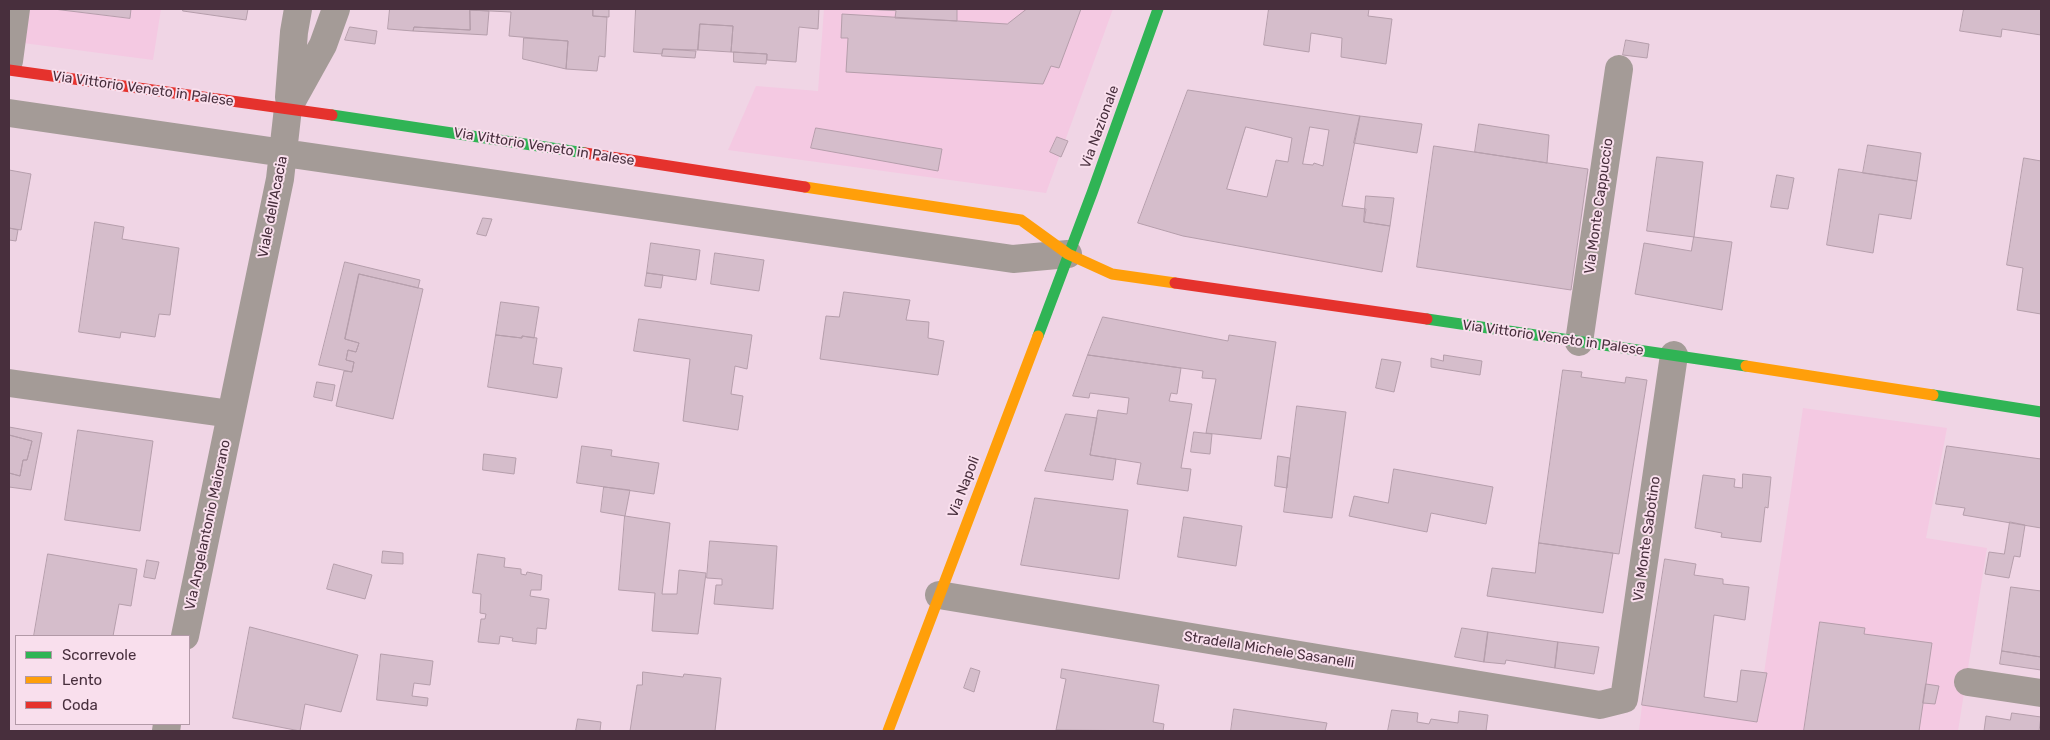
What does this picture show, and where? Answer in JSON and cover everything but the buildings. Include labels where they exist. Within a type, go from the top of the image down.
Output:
[{"type":"street","points":[[9,61],[16,9]]},
{"type":"street","points":[[288,108],[294,32],[298,9]]},
{"type":"street","name":"Viale dell'Acacia","points":[[231,414],[283,153],[288,108],[323,44],[336,9]]},
{"type":"street","name":"Via Nazionale","points":[[1068,254],[1158,9]]},
{"type":"street","name":"Via Monte Cappuccio","points":[[1579,342],[1620,69]]},
{"type":"street","name":"Via Vittorio Veneto in Palese","points":[[9,70],[288,108],[1021,220],[1068,254],[1112,274],[1674,355],[2041,412]]},
{"type":"street","points":[[9,114],[1013,260],[1068,254]]},
{"type":"street","name":"Via Napoli","points":[[888,731],[1068,254]]},
{"type":"street","name":"Via Monte Sabotino","points":[[1600,705],[1624,699],[1674,355]]},
{"type":"street","points":[[9,383],[231,414]]},
{"type":"street","name":"Via Angelantonio Maiorano","points":[[185,635],[231,414]]},
{"type":"street","name":"Stradella Michele Sasanelli","points":[[939,595],[1600,705]]},
{"type":"street","points":[[1968,682],[2041,693]]},
{"type":"shaded area","points":[[28,9],[161,9],[153,60],[23,43]]},
{"type":"shaded area","points":[[824,9],[1113,9],[1046,193],[728,150],[756,86],[818,91]]},
{"type":"shaded area","points":[[1803,408],[1947,428],[1926,538],[1987,548],[1958,731],[1639,731],[1642,705],[1757,721]]},
{"type":"traffic: fast","points":[[1038,336],[1158,9]]},
{"type":"traffic: fast","points":[[332,115],[585,153]]},
{"type":"traffic: fast","points":[[1427,319],[1746,366]]},
{"type":"traffic: fast","points":[[1933,395],[2041,412]]},
{"type":"traffic: slow","points":[[805,187],[1021,220],[1068,254],[1112,274],[1175,283]]},
{"type":"traffic: slow","points":[[888,731],[1038,336]]},
{"type":"traffic: slow","points":[[1746,366],[1933,395]]},
{"type":"traffic: jam","points":[[9,70],[332,115]]},
{"type":"traffic: jam","points":[[585,153],[805,187]]},
{"type":"traffic: jam","points":[[1175,283],[1427,319]]}]
